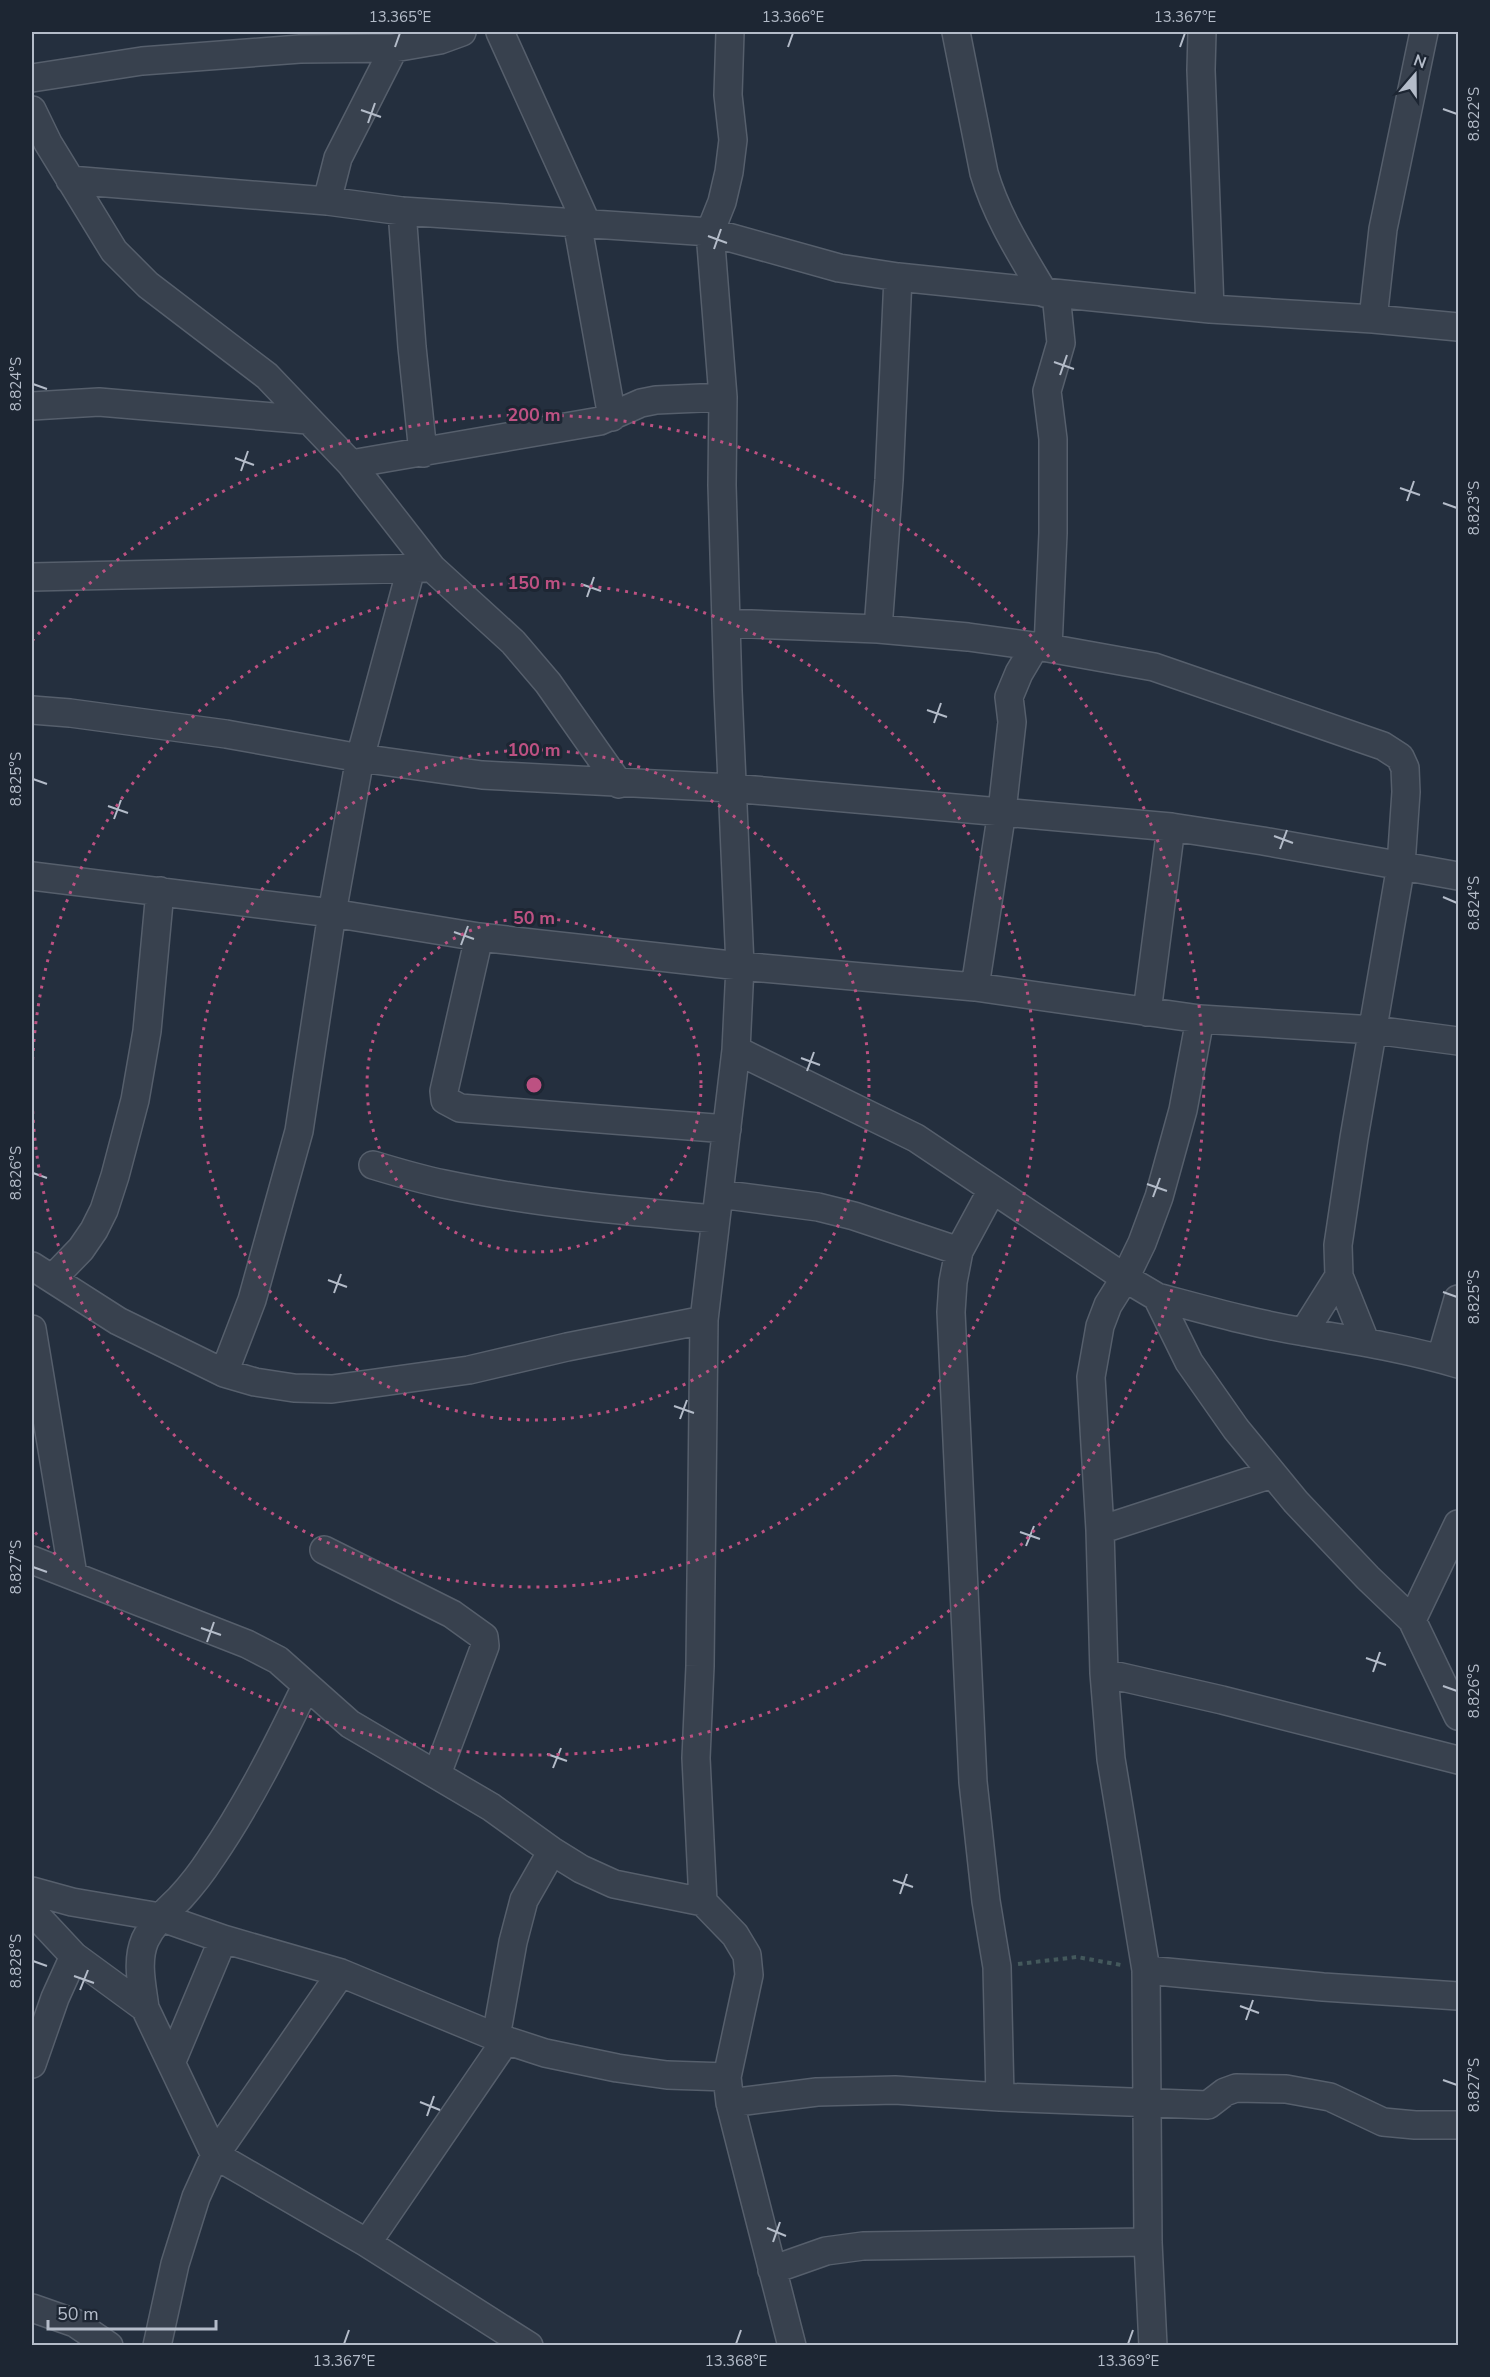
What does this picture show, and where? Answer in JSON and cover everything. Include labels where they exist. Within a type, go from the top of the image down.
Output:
[{"type":"street","points":[[32,78],[142,61],[265,51],[394,48],[440,40],[462,32]]},
{"type":"street","points":[[500,32],[581,222],[612,417]]},
{"type":"street","points":[[703,1902],[696,1758],[700,1666],[704,1320],[736,1050],[740,966],[726,623],[723,397],[710,232],[722,202],[733,140],[728,95],[730,32]]},
{"type":"street","points":[[956,32],[984,173],[990,192],[1004,226],[1050,294],[1060,343],[1047,391],[1053,439],[1053,533],[1042,647],[1019,673],[1009,697],[1012,722],[1002,811],[975,987]]},
{"type":"street","points":[[1202,32],[1201,70],[1210,309]]},
{"type":"street","points":[[1373,319],[1383,229],[1425,32]]},
{"type":"street","points":[[327,201],[338,158],[394,48]]},
{"type":"street","points":[[32,110],[70,180],[114,251],[148,285],[267,376],[351,464],[422,569],[513,642],[548,683],[619,784]]},
{"type":"street","points":[[70,180],[327,201],[402,211],[710,232],[839,268],[898,277],[1210,309],[1373,319],[1458,327]]},
{"type":"street","points":[[402,211],[412,348],[423,453]]},
{"type":"street","points":[[878,629],[890,480],[898,277]]},
{"type":"street","points":[[351,464],[600,421],[648,402],[723,397]]},
{"type":"street","points":[[32,406],[99,402],[308,420]]},
{"type":"street","points":[[32,577],[422,569]]},
{"type":"street","points":[[224,1373],[252,1300],[299,1131],[332,913],[360,758],[422,569]]},
{"type":"street","points":[[726,623],[878,629],[968,637],[1042,647],[1154,667],[1391,750],[1400,757],[1405,768],[1406,792],[1401,865],[1341,1220],[1339,1276],[1365,1341]]},
{"type":"street","points":[[32,710],[226,734],[360,758],[482,775],[619,784],[731,788],[1171,827],[1458,876]]},
{"type":"street","points":[[1147,1012],[1171,827]]},
{"type":"street","points":[[32,876],[332,913],[479,937],[740,966],[975,987],[1200,1019],[1374,1030],[1458,1041]]},
{"type":"street","points":[[160,891],[147,1031],[135,1100],[115,1176],[104,1210],[81,1250],[42,1272],[118,1321],[224,1373],[255,1382],[294,1388],[332,1389],[469,1370],[567,1347],[704,1320]]},
{"type":"street","points":[[479,937],[444,1091],[445,1100],[450,1104],[460,1108],[727,1129]]},
{"type":"street","points":[[1153,2346],[1148,2242],[1146,1970],[1111,1759],[1104,1673],[1100,1530],[1091,1377],[1100,1326],[1108,1305],[1125,1278],[1142,1243],[1159,1197],[1183,1110],[1200,1019]]},
{"type":"street","points":[[736,1050],[916,1138],[1157,1297],[1236,1318],[1304,1332],[1365,1341],[1449,1361],[1458,1299]]},
{"type":"street","points":[[373,1165],[441,1184],[526,1199],[600,1208],[818,1207],[854,1216],[959,1251]]},
{"type":"street","points":[[992,1190],[959,1251],[953,1282],[951,1312],[974,1782],[986,1901],[997,1967],[1000,2097]]},
{"type":"street","points":[[1304,1332],[1339,1276]]},
{"type":"street","points":[[1157,1297],[1189,1362],[1236,1429],[1296,1502],[1360,1570],[1412,1620],[1458,1716]]},
{"type":"street","points":[[32,1329],[73,1575]]},
{"type":"street","points":[[1100,1530],[1272,1474]]},
{"type":"street","points":[[1412,1620],[1458,1524]]},
{"type":"street","points":[[324,1550],[452,1614],[484,1637],[485,1646],[437,1774]]},
{"type":"street","points":[[32,1560],[247,1644],[278,1660],[350,1724],[491,1807],[581,1869],[615,1884],[703,1902],[735,1935],[747,1955],[749,1975],[728,2090],[792,2346]]},
{"type":"street","points":[[1104,1673],[1222,1700],[1458,1760]]},
{"type":"street","points":[[306,1686],[269,1762],[212,1858],[182,1896],[172,1921],[146,1938],[141,1953],[140,1968],[145,2008],[215,2155],[367,2243],[529,2346]]},
{"type":"street","points":[[367,2243],[501,2038],[513,1942],[524,1900],[552,1851]]},
{"type":"street","points":[[32,1890],[72,1902],[172,1921],[222,1939],[341,1973],[501,2038],[545,2053],[617,2068],[693,2078],[728,2090],[817,2092],[895,2090],[1000,2097],[1208,2105],[1225,2092],[1236,2088],[1286,2089],[1330,2097],[1383,2122],[1458,2125]]},
{"type":"street","points":[[32,1911],[74,1956],[145,2008]]},
{"type":"street","points":[[172,2061],[222,1939]]},
{"type":"street","points":[[32,2064],[55,1998],[74,1956]]},
{"type":"street","points":[[1146,1970],[1323,1987],[1458,1996]]},
{"type":"street","points":[[158,2346],[174,2264],[196,2197],[215,2155],[341,1973]]},
{"type":"street","points":[[772,2270],[826,2251],[863,2246],[1148,2242]]},
{"type":"street","points":[[32,2308],[75,2324],[109,2346]]},
{"type":"path","points":[[997,1967],[1077,1957],[1146,1970]]}]
